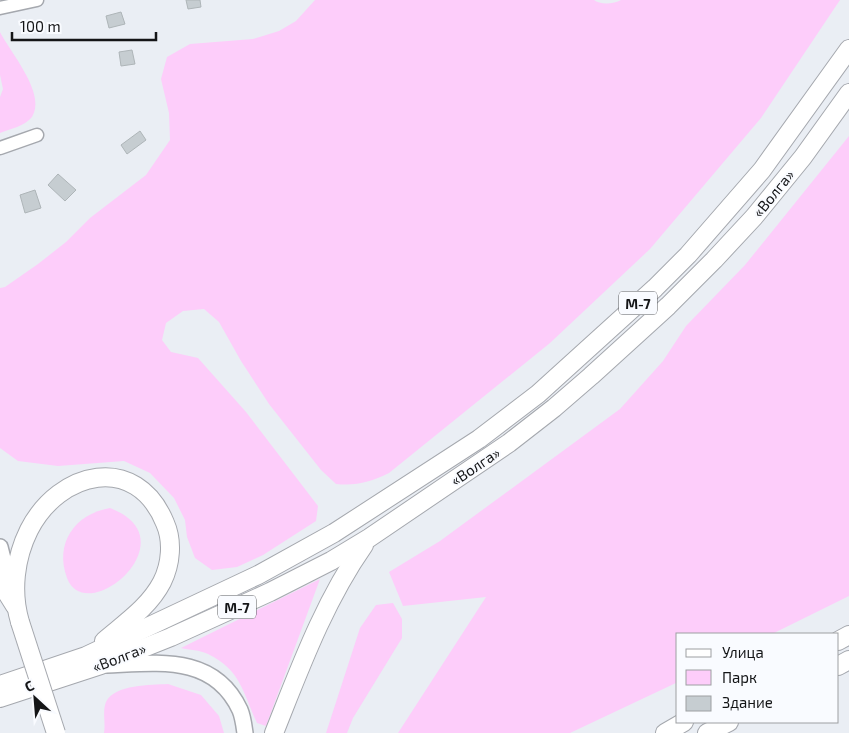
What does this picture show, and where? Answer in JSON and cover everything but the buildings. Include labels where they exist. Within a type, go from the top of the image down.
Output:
[{"type":"highway","name":"«Волга»","points":[[94,661],[334,533],[478,439],[538,394],[688,255],[762,170],[849,48]]},
{"type":"highway","name":"«Волга»","points":[[0,698],[94,661],[171,637],[270,592],[368,538],[486,460],[554,408],[668,306],[714,260],[754,217],[802,157],[849,93]]},
{"type":"highway","points":[[18,615],[16,575],[20,550],[36,516],[50,501],[75,483],[98,477],[118,479],[138,486],[159,507],[169,532],[170,556],[162,581],[144,608],[94,661]]},
{"type":"highway","points":[[274,733],[327,604],[368,538]]},
{"type":"highway","points":[[0,582],[18,615],[56,733]]},
{"type":"highway","name":"М-7","points":[[0,685],[94,661]]},
{"type":"highway","points":[[665,733],[682,723]]},
{"type":"highway","points":[[707,733],[727,723]]},
{"type":"main road","points":[[0,547],[18,615]]},
{"type":"main road","points":[[94,661],[168,663],[188,666],[212,677],[230,694],[241,712],[245,733]]},
{"type":"lane","points":[[0,8],[37,0]]},
{"type":"lane","points":[[0,148],[37,136]]},
{"type":"green space","points":[[315,0],[594,0],[600,3],[607,3],[621,0],[840,0],[761,118],[650,249],[550,343],[389,473],[363,483],[336,484],[321,470],[269,404],[241,361],[219,322],[204,309],[183,311],[166,323],[162,340],[171,352],[198,358],[246,412],[318,506],[316,521],[263,555],[237,567],[212,570],[195,558],[187,537],[185,520],[174,498],[150,473],[124,461],[58,466],[18,461],[0,448],[0,288],[5,287],[38,264],[66,242],[90,218],[146,175],[170,140],[169,113],[161,79],[167,57],[190,44],[253,39],[279,31],[296,21]]},
{"type":"green space","points":[[0,32],[31,85],[35,97],[35,108],[32,117],[25,123],[0,133],[0,97],[3,89],[0,75]]},
{"type":"green space","points":[[849,136],[849,596],[774,633],[676,633],[676,683],[570,733],[398,733],[486,597],[403,606],[389,572],[440,541],[620,409],[663,361],[686,326],[745,265]]},
{"type":"green space","points":[[110,508],[132,522],[141,539],[137,557],[126,574],[111,586],[93,593],[78,591],[67,578],[63,553],[66,542],[70,532],[87,517],[98,511]]},
{"type":"green space","points":[[320,579],[266,726],[257,723],[240,683],[228,667],[205,653],[181,648]]},
{"type":"green space","points":[[393,603],[402,619],[402,638],[353,718],[347,733],[326,733],[360,628],[376,605]]},
{"type":"green space","points":[[168,684],[201,695],[219,716],[224,733],[104,733],[105,706],[111,696],[125,689],[143,685]]}]
